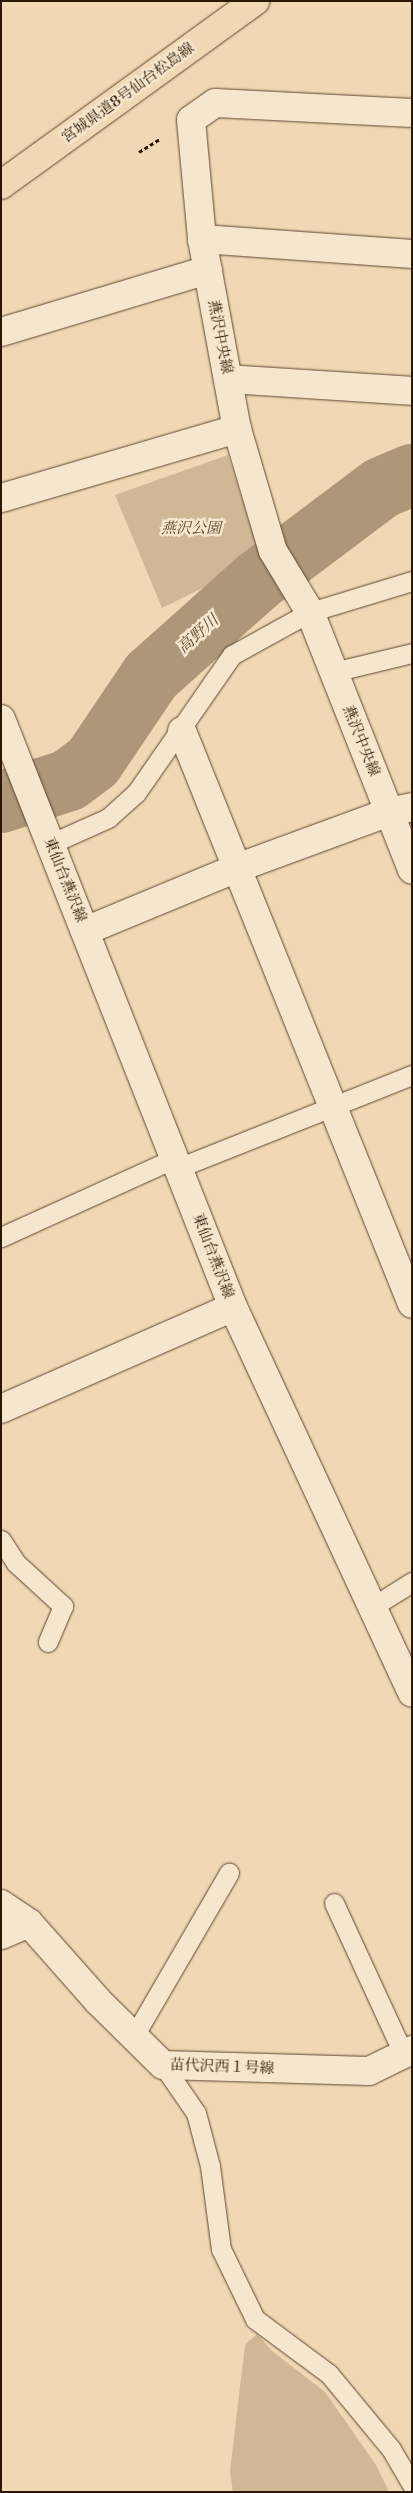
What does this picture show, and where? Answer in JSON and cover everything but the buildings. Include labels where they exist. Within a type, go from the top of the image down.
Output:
[{"type":"main road","name":"宮城県道8号仙台松島線","points":[[1,185],[255,1]]},
{"type":"street","name":"燕沢中央線","points":[[412,113],[215,103],[190,120],[202,239],[237,429],[272,551],[297,588],[310,612],[333,672],[400,810],[412,870]]},
{"type":"street","points":[[202,239],[412,254]]},
{"type":"street","points":[[1,332],[208,270]]},
{"type":"street","points":[[228,379],[412,391]]},
{"type":"street","points":[[1,498],[237,429]]},
{"type":"street","name":"東仙台燕沢線","points":[[1,719],[233,1306],[412,1693]]},
{"type":"street","points":[[182,731],[412,1304]]},
{"type":"street","points":[[85,931],[237,868],[400,810]]},
{"type":"street","points":[[1,1409],[233,1306]]},
{"type":"street","name":"苗代沢西１号線","points":[[1,1904],[29,1923],[163,2065],[369,2071],[408,2052]]},
{"type":"street","points":[[1,1935],[29,1923]]},
{"type":"lane","points":[[50,844],[108,818],[136,793],[182,731],[232,655],[310,612],[412,581]]},
{"type":"lane","points":[[333,672],[412,653]]},
{"type":"lane","points":[[1,1237],[177,1163],[333,1107],[412,1075]]},
{"type":"lane","points":[[1,1540],[16,1563],[63,1606],[48,1642]]},
{"type":"lane","points":[[372,1607],[412,1582]]},
{"type":"lane","points":[[134,2036],[229,1873]]},
{"type":"lane","points":[[334,1903],[408,2052]]},
{"type":"lane","points":[[163,2065],[196,2113],[210,2166],[221,2249],[255,2319],[329,2374],[392,2449],[412,2485]]},
{"type":"green space","name":"燕沢公園","points":[[228,455],[261,559],[162,608],[115,495]]},
{"type":"green space","points":[[257,2334],[271,2350],[325,2392],[376,2465],[389,2492],[233,2492],[230,2471],[245,2345]]},
{"type":"waterway","name":"高野川","points":[[1,802],[69,780],[93,762],[151,676],[256,582],[381,488],[412,475]]}]
